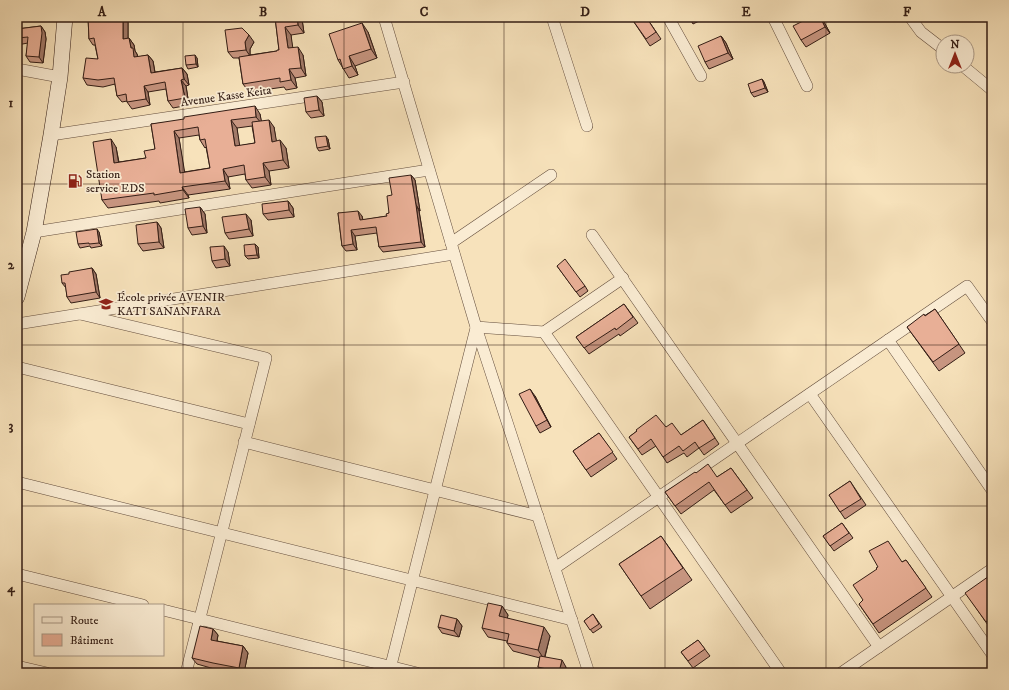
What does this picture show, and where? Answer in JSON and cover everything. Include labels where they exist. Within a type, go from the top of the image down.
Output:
[{"type":"main road","points":[[17,297],[34,232],[51,135],[60,77],[65,17]]},
{"type":"street","points":[[384,17],[476,327],[589,673]]},
{"type":"street","points":[[552,17],[587,126]]},
{"type":"street","points":[[668,17],[701,76]]},
{"type":"street","points":[[773,17],[807,86]]},
{"type":"street","points":[[910,17],[921,32],[935,43]]},
{"type":"street","points":[[17,69],[60,77]]},
{"type":"street","points":[[973,74],[992,90]]},
{"type":"street","name":"Avenue Kasse Keita","points":[[51,135],[404,82]]},
{"type":"street","points":[[34,232],[429,170]]},
{"type":"street","points":[[451,243],[551,176]]},
{"type":"street","points":[[592,235],[879,647]]},
{"type":"street","points":[[17,324],[454,254]]},
{"type":"street","points":[[476,327],[544,332],[622,278]]},
{"type":"street","points":[[555,568],[967,286],[992,321]]},
{"type":"street","points":[[80,314],[266,358],[186,673]]},
{"type":"street","points":[[390,670],[476,327]]},
{"type":"street","points":[[544,332],[781,673]]},
{"type":"street","points":[[888,340],[992,490]]},
{"type":"street","points":[[17,367],[249,424]]},
{"type":"street","points":[[810,394],[992,654]]},
{"type":"street","points":[[244,442],[538,516]]},
{"type":"street","points":[[17,482],[572,620]]},
{"type":"street","points":[[841,673],[992,569]]},
{"type":"street","points":[[17,574],[139,604]]},
{"type":"street","points":[[164,610],[390,670],[416,673]]},
{"type":"street","points":[[17,666],[47,673]]},
{"type":"building","points":[[88,17],[123,17],[123,39],[129,38],[131,48],[133,48],[134,57],[148,55],[151,73],[182,68],[184,79],[181,80],[185,98],[168,101],[165,82],[144,86],[146,99],[127,102],[126,94],[117,96],[114,78],[98,80],[83,78],[86,58],[98,59],[94,38],[89,39]]},
{"type":"building","points":[[275,17],[297,17],[298,25],[285,27],[288,48],[298,47],[301,68],[289,69],[291,80],[280,82],[280,78],[243,84],[239,57],[279,50]]},
{"type":"building","points":[[646,17],[656,32],[646,39],[634,22]]},
{"type":"building","points":[[811,17],[820,17],[825,27],[801,40],[793,26]]},
{"type":"building","points":[[362,23],[371,49],[349,56],[352,66],[343,69],[340,59],[338,60],[329,34]]},
{"type":"building","points":[[41,26],[42,33],[39,57],[26,56],[28,37],[17,38],[17,29]]},
{"type":"building","points":[[242,28],[249,35],[245,42],[246,50],[228,52],[225,30]]},
{"type":"building","points":[[721,36],[728,53],[705,62],[698,46]]},
{"type":"building","points":[[195,55],[196,64],[186,65],[185,56]]},
{"type":"building","points":[[762,79],[765,88],[751,93],[748,84]]},
{"type":"building","points":[[317,96],[319,110],[306,112],[304,98]]},
{"type":"building","points":[[255,106],[256,117],[231,120],[235,146],[255,143],[252,122],[269,120],[272,142],[280,140],[283,160],[263,163],[265,177],[246,180],[244,165],[223,169],[225,181],[182,187],[183,190],[154,195],[154,193],[102,200],[93,142],[111,139],[114,163],[146,158],[144,151],[155,149],[151,124],[184,119],[184,117]],"holes":[[[198,127],[200,140],[205,139],[210,168],[180,173],[174,131]]]},
{"type":"building","points":[[326,136],[328,146],[317,148],[315,137]]},
{"type":"building","points":[[411,175],[421,242],[379,247],[376,227],[351,230],[353,244],[342,246],[338,213],[358,211],[360,220],[387,216],[386,214],[389,213],[387,196],[392,195],[389,178]]},
{"type":"building","points":[[288,201],[289,210],[263,214],[262,204]]},
{"type":"building","points":[[200,207],[203,226],[188,228],[185,209]]},
{"type":"building","points":[[246,214],[249,229],[225,233],[222,217]]},
{"type":"building","points":[[157,222],[159,242],[138,244],[136,225]]},
{"type":"building","points":[[97,229],[99,243],[78,244],[76,232]]},
{"type":"building","points":[[255,244],[257,255],[245,256],[244,245]]},
{"type":"building","points":[[224,246],[225,259],[212,261],[210,247]]},
{"type":"building","points":[[565,259],[585,286],[576,292],[557,266]]},
{"type":"building","points":[[92,268],[96,292],[67,297],[65,283],[62,283],[61,275]]},
{"type":"building","points":[[624,304],[633,317],[616,330],[615,328],[584,348],[576,337]]},
{"type":"building","points":[[935,309],[959,344],[933,362],[907,327],[924,314],[925,316]]},
{"type":"building","points":[[530,389],[547,420],[536,426],[519,394]]},
{"type":"building","points":[[656,415],[666,427],[672,423],[681,435],[703,420],[715,438],[699,448],[695,442],[683,451],[679,446],[663,457],[651,439],[638,449],[629,437]]},
{"type":"building","points":[[599,433],[613,452],[586,470],[573,451]]},
{"type":"building","points":[[708,464],[717,477],[731,468],[747,490],[725,505],[709,482],[675,506],[665,492]]},
{"type":"building","points":[[850,481],[861,499],[840,512],[829,495]]},
{"type":"building","points":[[842,523],[849,533],[830,546],[823,536]]},
{"type":"building","points":[[661,536],[683,568],[641,596],[619,564]]},
{"type":"building","points":[[888,541],[902,562],[906,560],[926,588],[873,624],[859,604],[863,600],[853,585],[877,569],[876,568],[878,567],[869,551]]},
{"type":"building","points":[[992,574],[992,618],[986,622],[965,593]]},
{"type":"building","points":[[488,603],[502,606],[499,616],[544,627],[538,650],[507,643],[509,634],[482,628]]},
{"type":"building","points":[[593,614],[599,624],[590,630],[584,621]]},
{"type":"building","points":[[441,615],[457,619],[454,631],[438,627]]},
{"type":"building","points":[[200,626],[213,629],[211,640],[243,646],[239,668],[192,658]]},
{"type":"building","points":[[698,640],[705,649],[688,661],[681,652]]},
{"type":"building","points":[[540,656],[562,660],[559,672],[538,667]]},
{"type":"place","name":"Station service EDS","points":[[75,181]]},
{"type":"place","name":"École privée AVENIR KATI SANANFARA","points":[[106,304]]}]
